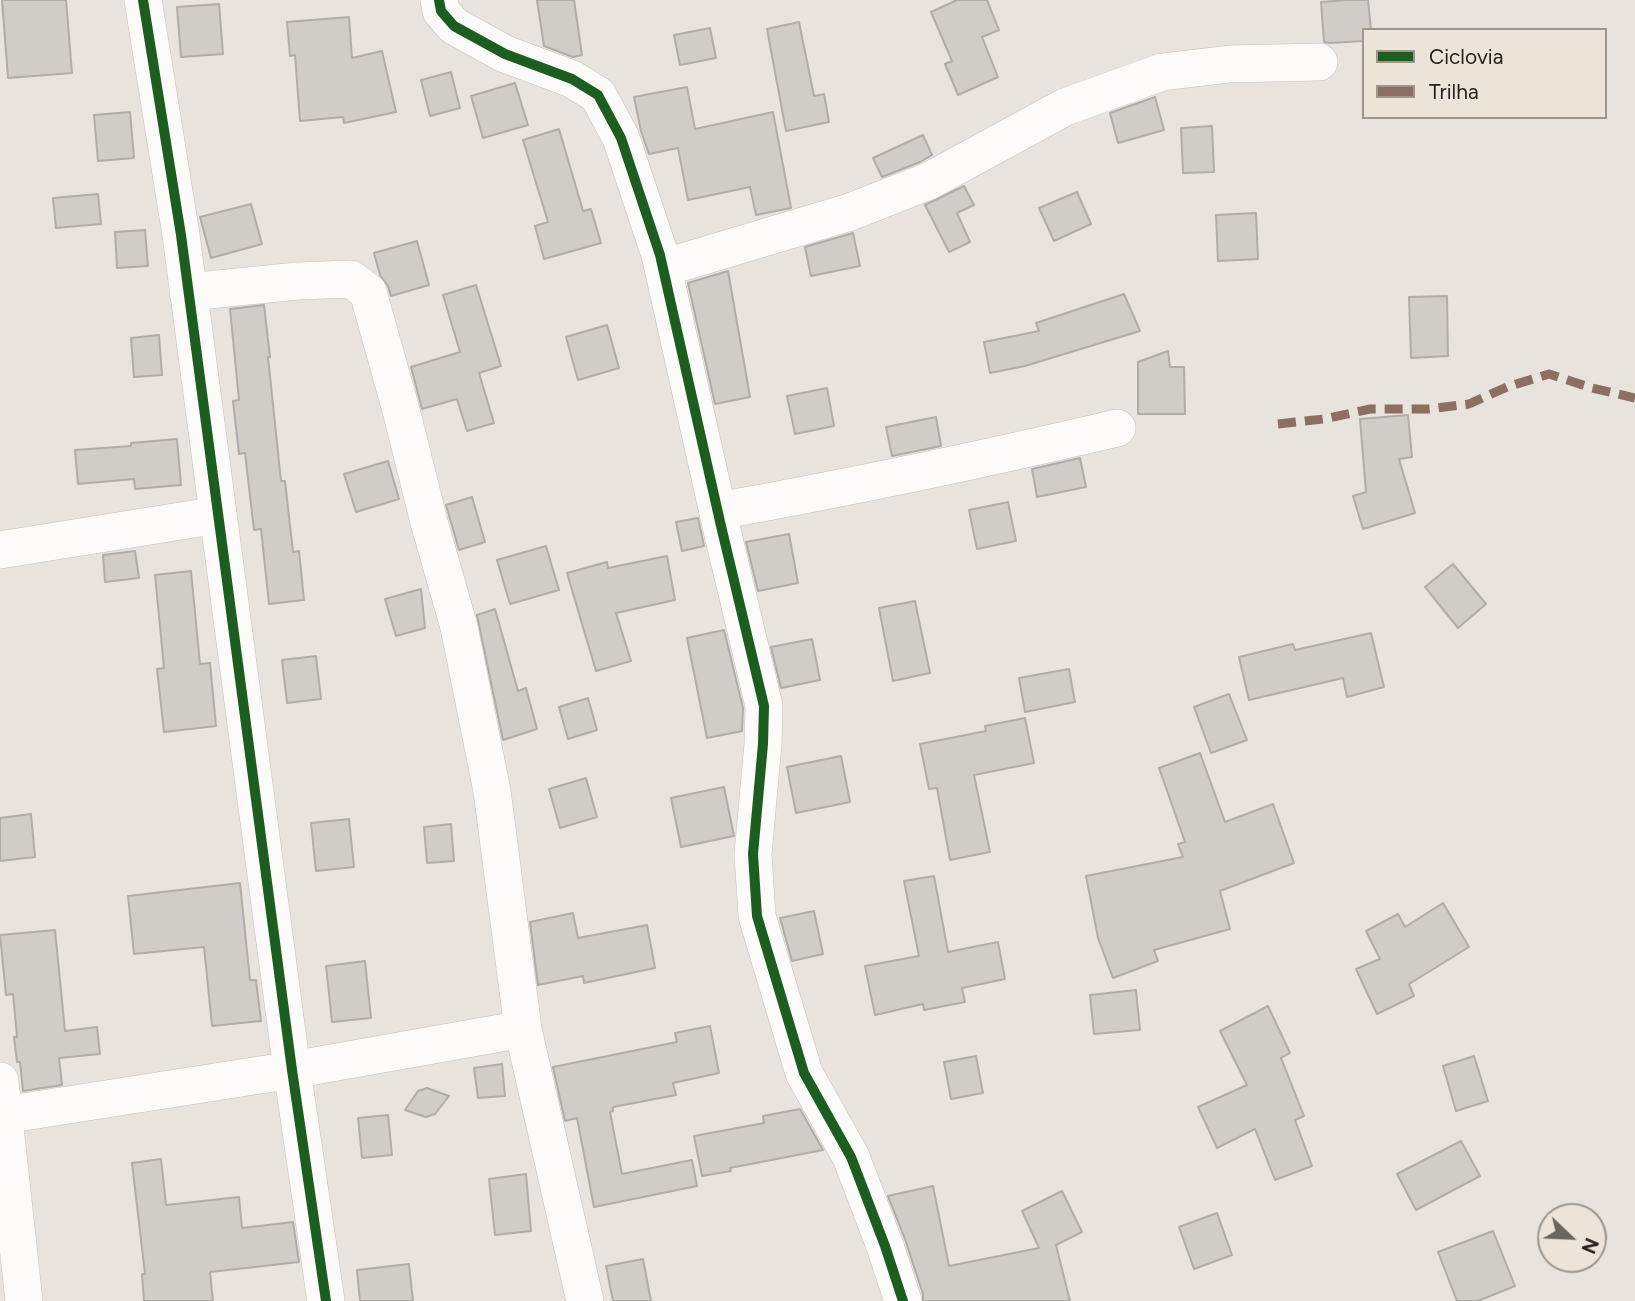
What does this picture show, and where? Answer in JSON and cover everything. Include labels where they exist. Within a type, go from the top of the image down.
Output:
[{"type":"street","points":[[143,0],[188,292],[292,1070],[326,1301]]},
{"type":"street","points":[[439,0],[441,11],[454,26],[505,54],[572,79],[598,95],[621,138],[660,255],[764,706],[764,744],[753,854],[757,916],[804,1073],[851,1157],[903,1301]]},
{"type":"street","points":[[663,268],[850,212],[929,181],[1065,107],[1162,72],[1230,64],[1319,62]]},
{"type":"street","points":[[188,292],[298,281],[351,279],[368,292],[459,627],[492,791],[523,1029],[585,1301]]},
{"type":"street","points":[[718,511],[962,464],[1117,428]]},
{"type":"street","points":[[0,550],[218,515]]},
{"type":"street","points":[[24,1301],[2,1098],[292,1070],[523,1029]]},
{"type":"building","points":[[2,0],[66,0],[72,73],[8,78]]},
{"type":"building","points":[[537,0],[574,0],[582,55],[573,57],[544,46]]},
{"type":"building","points":[[957,0],[987,0],[999,30],[982,37],[998,77],[958,95],[945,64],[952,61],[931,12]]},
{"type":"building","points":[[1368,0],[1371,28],[1362,28],[1362,41],[1324,42],[1321,2]]},
{"type":"building","points":[[219,4],[223,54],[181,57],[177,7]]},
{"type":"building","points":[[349,17],[352,58],[382,51],[396,112],[344,123],[343,117],[300,121],[295,55],[290,56],[287,22]]},
{"type":"building","points":[[799,22],[814,96],[824,94],[829,122],[786,131],[767,29]]},
{"type":"building","points":[[710,28],[716,58],[680,65],[674,35]]},
{"type":"building","points":[[451,72],[460,108],[430,116],[421,80]]},
{"type":"building","points":[[515,83],[528,125],[483,138],[471,96]]},
{"type":"building","points":[[687,87],[695,129],[773,112],[791,208],[756,215],[750,187],[688,200],[678,148],[649,154],[634,97]]},
{"type":"building","points":[[1155,97],[1164,130],[1118,143],[1110,113]]},
{"type":"building","points":[[130,112],[134,158],[98,161],[94,115]]},
{"type":"building","points":[[1212,126],[1214,172],[1183,173],[1181,128]]},
{"type":"building","points":[[559,129],[583,211],[591,209],[601,243],[544,259],[535,226],[548,222],[523,140]]},
{"type":"building","points":[[923,135],[932,155],[882,177],[873,158]]},
{"type":"building","points":[[964,186],[974,205],[957,213],[970,242],[949,252],[925,205]]},
{"type":"building","points":[[1077,192],[1091,224],[1054,241],[1039,208]]},
{"type":"building","points":[[98,194],[101,224],[56,228],[53,198]]},
{"type":"building","points":[[251,204],[262,244],[211,258],[200,217]]},
{"type":"building","points":[[1256,213],[1258,259],[1218,261],[1216,215]]},
{"type":"building","points":[[145,230],[148,266],[117,268],[115,232]]},
{"type":"building","points":[[853,233],[860,266],[811,276],[805,247]]},
{"type":"building","points":[[417,241],[429,285],[391,296],[380,275],[374,253]]},
{"type":"building","points":[[728,271],[750,397],[715,404],[688,283]]},
{"type":"building","points":[[476,285],[501,366],[479,373],[494,423],[467,431],[457,399],[422,409],[411,367],[460,352],[443,295]]},
{"type":"building","points":[[1124,294],[1140,331],[1025,366],[990,373],[984,342],[1039,331],[1036,323]]},
{"type":"building","points":[[1447,296],[1448,356],[1411,358],[1409,297]]},
{"type":"building","points":[[264,305],[281,481],[285,481],[293,552],[299,551],[304,600],[269,604],[261,529],[254,530],[245,453],[239,454],[233,401],[239,400],[230,309]]},
{"type":"building","points":[[607,325],[619,368],[578,380],[566,337]]},
{"type":"building","points":[[159,335],[162,375],[134,377],[131,338]]},
{"type":"building","points":[[1168,351],[1170,367],[1184,367],[1185,414],[1138,414],[1138,362]]},
{"type":"building","points":[[827,388],[834,426],[795,434],[787,396]]},
{"type":"building","points":[[1408,415],[1412,457],[1399,459],[1415,513],[1363,529],[1353,496],[1366,492],[1360,419]]},
{"type":"building","points":[[936,417],[941,446],[892,456],[886,427]]},
{"type":"building","points":[[177,439],[181,485],[135,489],[134,479],[78,484],[75,450]]},
{"type":"building","points":[[1080,458],[1086,487],[1037,497],[1032,469]]},
{"type":"building","points":[[388,461],[399,499],[356,512],[344,474]]},
{"type":"building","points":[[472,497],[485,542],[459,550],[446,505]]},
{"type":"building","points":[[1008,502],[1016,541],[977,549],[969,510]]},
{"type":"building","points":[[698,518],[704,546],[682,551],[676,522]]},
{"type":"building","points":[[789,534],[798,583],[758,591],[746,542]]},
{"type":"building","points":[[546,546],[559,590],[510,604],[497,560]]},
{"type":"building","points":[[135,551],[139,578],[105,582],[103,555]]},
{"type":"building","points":[[667,556],[675,600],[616,613],[631,661],[596,671],[567,573],[607,562],[608,568]]},
{"type":"building","points":[[1453,564],[1486,604],[1458,628],[1425,587]]},
{"type":"building","points":[[191,571],[200,664],[210,663],[216,726],[164,732],[157,669],[164,668],[155,575]]},
{"type":"building","points":[[421,589],[425,628],[396,636],[385,599]]},
{"type":"building","points":[[915,601],[930,673],[893,681],[879,608]]},
{"type":"building","points":[[495,609],[518,691],[526,688],[537,729],[503,740],[477,615]]},
{"type":"building","points":[[724,630],[743,708],[742,731],[707,738],[687,638]]},
{"type":"building","points":[[1371,633],[1384,687],[1347,697],[1343,678],[1249,700],[1239,657],[1293,644],[1295,650]]},
{"type":"building","points":[[812,639],[820,680],[781,688],[771,647]]},
{"type":"building","points":[[316,656],[321,699],[287,703],[282,660]]},
{"type":"building","points":[[1069,669],[1075,702],[1025,712],[1019,678]]},
{"type":"building","points":[[1229,694],[1247,740],[1211,753],[1194,707]]},
{"type":"building","points":[[588,698],[597,730],[568,739],[559,707]]},
{"type":"building","points":[[1025,718],[1034,763],[974,775],[990,852],[950,860],[937,788],[929,789],[920,744],[986,731],[985,726]]},
{"type":"building","points":[[1200,753],[1225,822],[1273,804],[1294,863],[1220,891],[1230,929],[1154,950],[1158,961],[1113,978],[1098,938],[1086,876],[1183,857],[1178,844],[1185,842],[1159,768]]},
{"type":"building","points":[[841,756],[850,802],[796,813],[787,767]]},
{"type":"building","points":[[586,778],[597,817],[560,828],[549,789]]},
{"type":"building","points":[[724,787],[734,836],[681,847],[671,798]]},
{"type":"building","points":[[31,814],[35,857],[0,861],[0,818]]},
{"type":"building","points":[[349,819],[354,867],[316,871],[311,823]]},
{"type":"building","points":[[451,824],[454,861],[427,863],[424,827]]},
{"type":"building","points":[[934,876],[948,952],[998,942],[1005,979],[962,988],[965,1002],[924,1010],[923,1004],[875,1015],[865,966],[919,956],[904,881]]},
{"type":"building","points":[[240,883],[250,980],[256,980],[261,1021],[212,1026],[204,947],[134,954],[128,896]]},
{"type":"building","points":[[1443,903],[1469,947],[1409,984],[1414,996],[1377,1014],[1356,969],[1380,959],[1366,931],[1398,914],[1405,927]]},
{"type":"building","points":[[814,911],[823,954],[792,961],[780,918]]},
{"type":"building","points":[[573,913],[578,938],[647,925],[655,968],[584,983],[583,976],[538,985],[530,922]]},
{"type":"building","points":[[55,930],[65,1031],[97,1027],[100,1054],[59,1058],[62,1085],[23,1091],[14,1037],[17,1037],[13,994],[6,995],[0,935]]},
{"type":"building","points":[[365,961],[371,1018],[332,1022],[326,966]]},
{"type":"building","points":[[1136,990],[1140,1030],[1094,1034],[1090,995]]},
{"type":"building","points":[[1268,1006],[1290,1053],[1281,1058],[1304,1116],[1295,1120],[1312,1166],[1275,1180],[1255,1129],[1217,1148],[1198,1107],[1247,1085],[1220,1031]]},
{"type":"building","points":[[710,1026],[719,1073],[673,1083],[676,1095],[613,1107],[610,1112],[622,1174],[692,1160],[697,1186],[594,1207],[577,1118],[565,1121],[553,1067],[677,1042],[675,1033]]},
{"type":"building","points":[[976,1056],[983,1093],[951,1099],[944,1062]]},
{"type":"building","points":[[1474,1056],[1488,1101],[1456,1111],[1443,1066]]},
{"type":"building","points":[[502,1064],[505,1096],[478,1098],[474,1068]]},
{"type":"building","points":[[427,1088],[449,1096],[435,1114],[426,1117],[405,1110],[418,1091]]},
{"type":"building","points":[[800,1109],[823,1150],[702,1176],[694,1136],[764,1123],[763,1116]]},
{"type":"building","points":[[388,1115],[392,1155],[362,1158],[358,1118]]},
{"type":"building","points":[[1461,1141],[1480,1176],[1416,1210],[1397,1174]]},
{"type":"building","points":[[161,1159],[166,1205],[239,1197],[242,1228],[293,1222],[299,1262],[210,1272],[213,1301],[144,1301],[142,1274],[145,1274],[132,1163]]},
{"type":"building","points":[[526,1174],[531,1231],[495,1235],[489,1179]]},
{"type":"building","points":[[933,1186],[949,1266],[1039,1248],[1022,1211],[1062,1191],[1082,1232],[1056,1245],[1070,1301],[923,1301],[905,1239],[888,1196]]},
{"type":"building","points":[[1217,1213],[1232,1255],[1194,1269],[1179,1227]]},
{"type":"building","points":[[1493,1231],[1515,1286],[1478,1301],[1457,1301],[1438,1252]]},
{"type":"building","points":[[643,1259],[651,1301],[613,1301],[606,1266]]},
{"type":"building","points":[[409,1264],[413,1301],[360,1301],[357,1270]]},
{"type":"marked path","points":[[1278,424],[1324,419],[1370,409],[1428,409],[1469,404],[1507,387],[1549,374],[1635,398]]},
{"type":"cycle path","points":[[143,0],[181,235],[292,1070],[326,1301]]},
{"type":"cycle path","points":[[439,0],[441,11],[454,26],[505,54],[572,79],[598,95],[621,138],[660,255],[764,706],[753,854],[757,916],[804,1073],[851,1157],[903,1301]]}]
